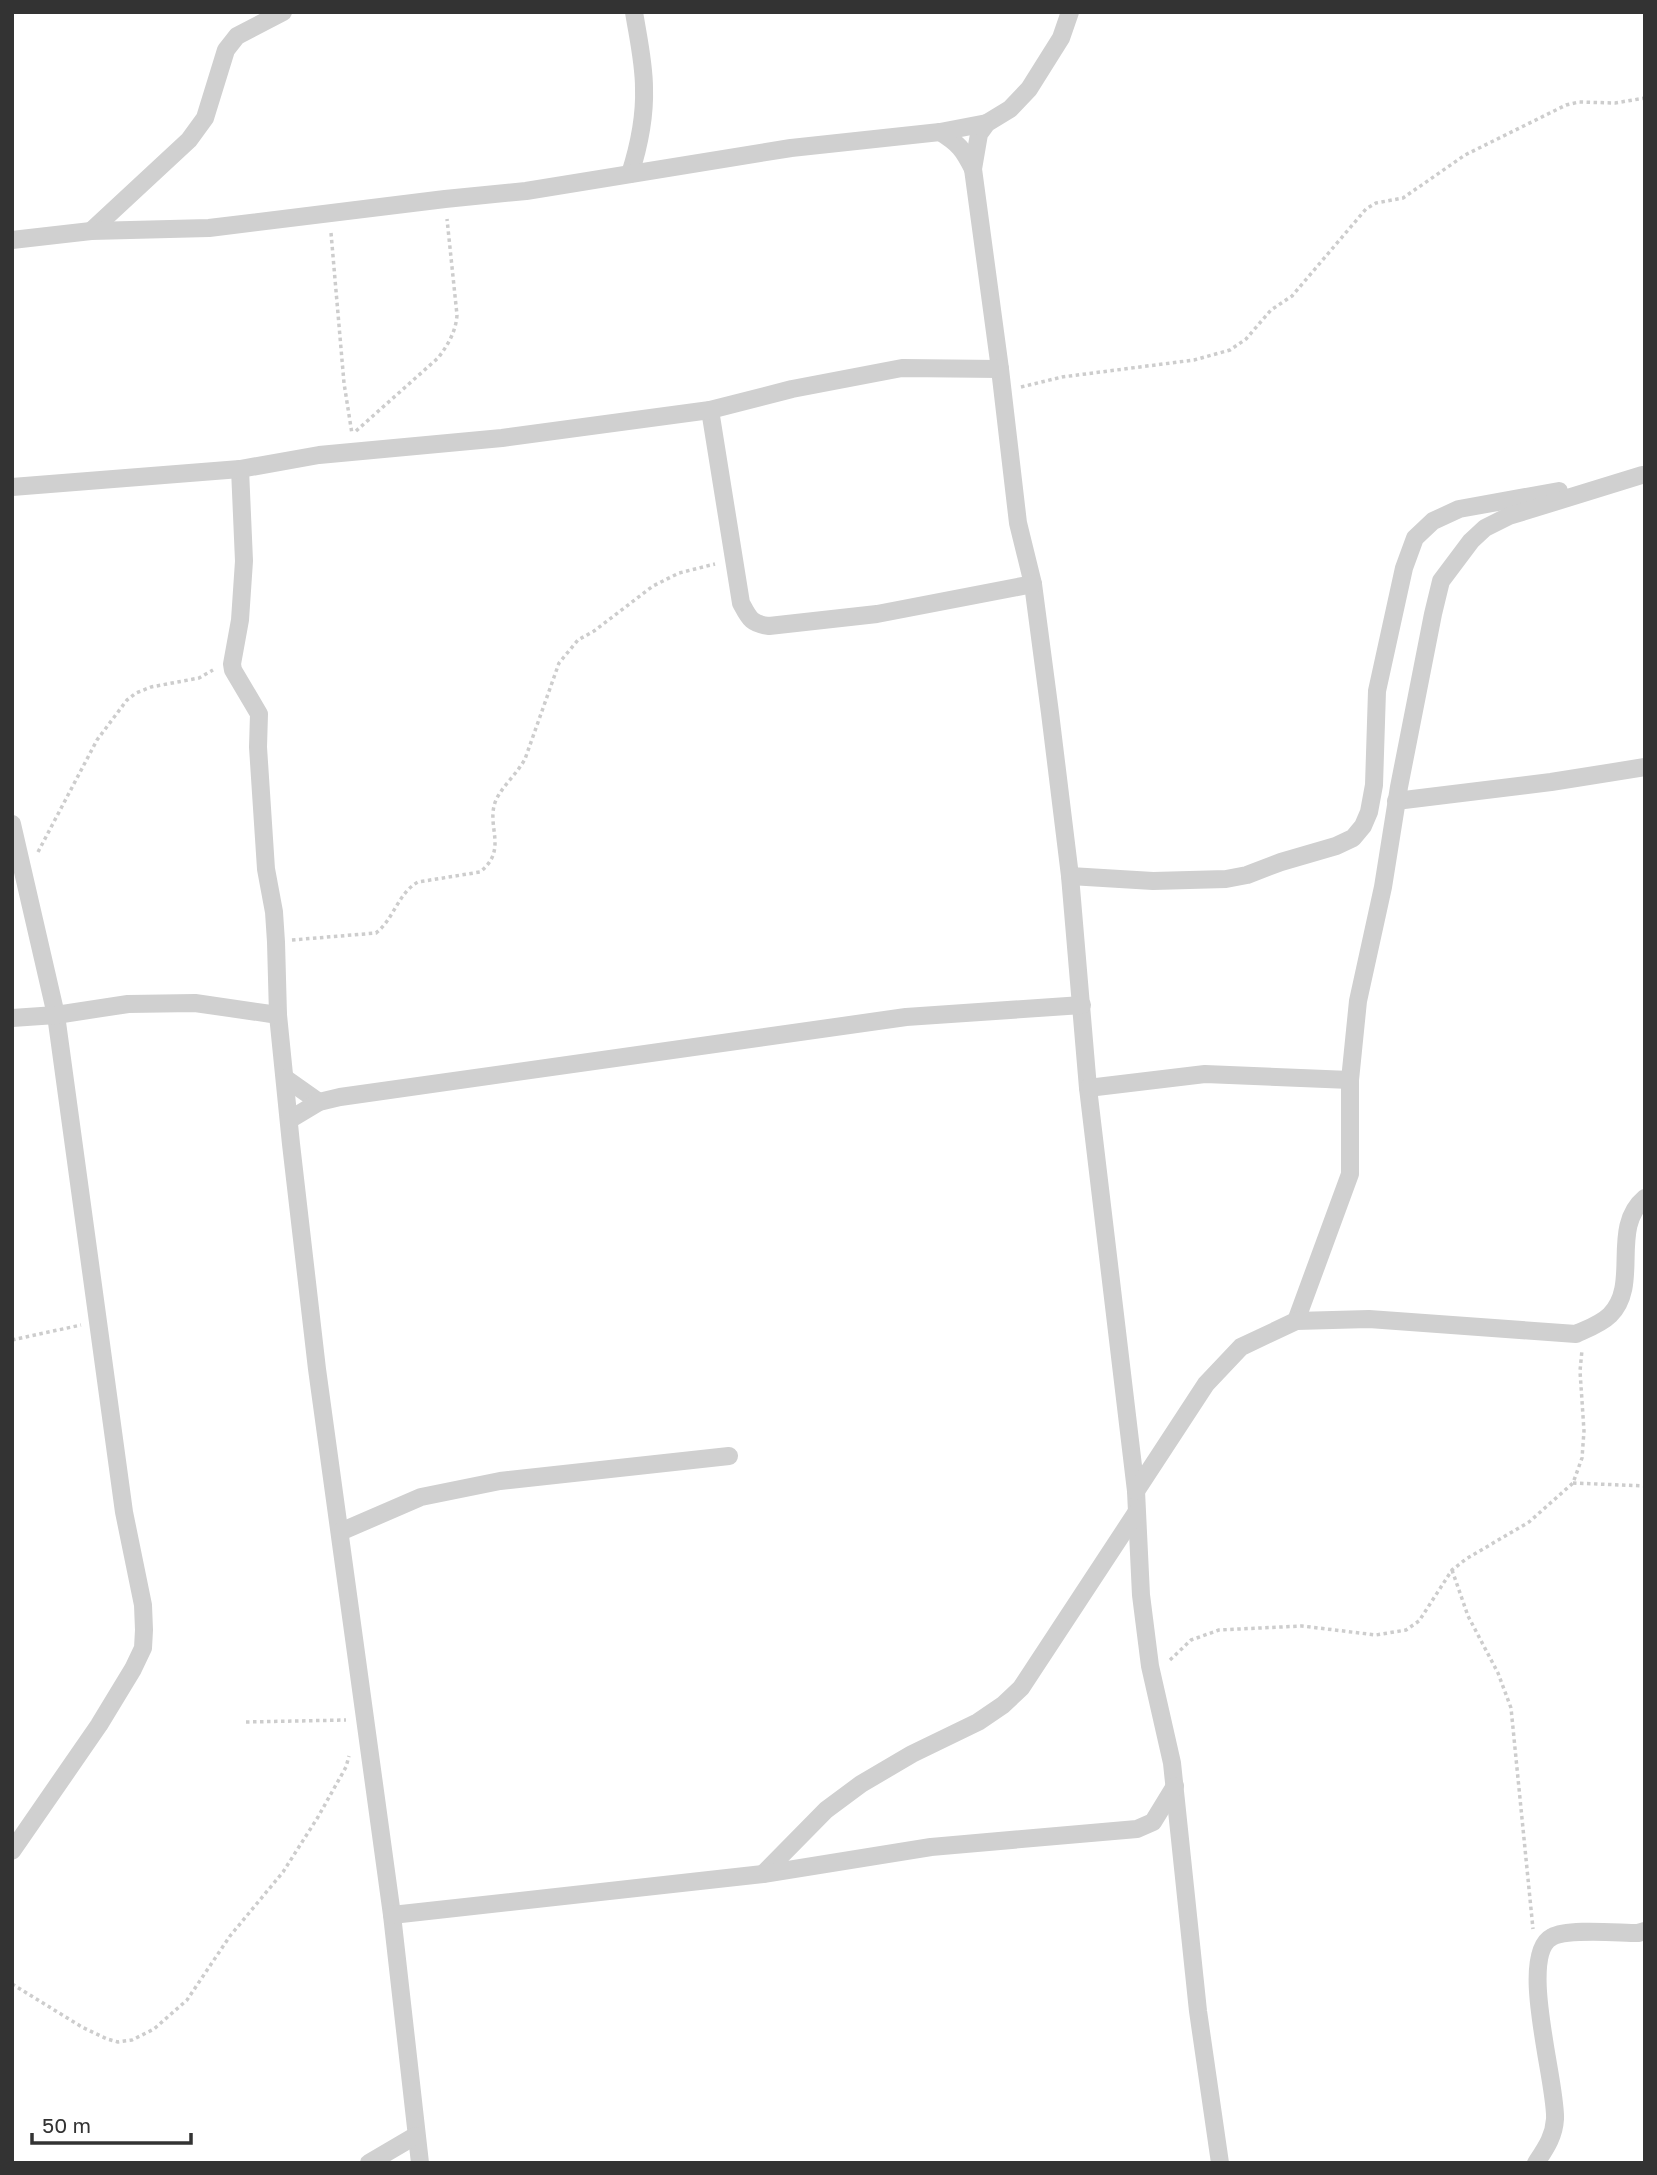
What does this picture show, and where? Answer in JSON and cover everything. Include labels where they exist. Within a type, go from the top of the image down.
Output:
[{"type":"street","points":[[91,231],[189,141],[198,129],[205,118],[226,50],[236,36],[283,12]]},
{"type":"street","points":[[630,174],[639,148],[645,86],[634,12]]},
{"type":"street","points":[[12,240],[91,231],[209,228],[526,191],[791,148],[940,132],[987,122],[1010,109],[1029,89],[1061,38],[1070,12]]},
{"type":"street","points":[[987,122],[979,134],[973,169],[1018,523],[1033,584],[1070,876],[1088,1088],[1136,1491],[1140,1595],[1155,1686],[1172,1763],[1198,2011],[1220,2163]]},
{"type":"street","points":[[940,132],[964,150],[973,169]]},
{"type":"street","points":[[12,488],[240,469],[319,455],[502,438],[710,410],[792,389],[902,368],[1000,369]]},
{"type":"street","points":[[710,410],[741,603],[749,618],[757,625],[769,626],[904,610],[1033,584]]},
{"type":"street","points":[[240,469],[244,561],[240,620],[232,664],[259,714],[258,747],[266,869],[274,912],[278,1015],[289,1120],[317,1369],[393,1915],[420,2163]]},
{"type":"street","points":[[1070,876],[1153,881],[1226,879],[1247,876],[1353,838],[1363,826],[1369,812],[1374,785],[1377,691],[1404,568],[1415,538],[1433,521],[1459,509],[1643,475]]},
{"type":"street","points":[[1296,1321],[1350,1174],[1350,1080],[1358,1001],[1383,887],[1396,801],[1441,581],[1471,541],[1485,528],[1509,516],[1643,475]]},
{"type":"street","points":[[1396,801],[1551,782],[1645,767]]},
{"type":"street","points":[[12,824],[56,1015],[124,1512],[143,1605],[144,1630],[143,1648],[133,1669],[99,1725],[12,1851]]},
{"type":"street","points":[[12,1018],[56,1015],[128,1004],[195,1003],[278,1015]]},
{"type":"street","points":[[289,1120],[318,1102],[340,1097],[906,1017],[1082,1005]]},
{"type":"street","points":[[1088,1088],[1205,1074],[1350,1080]]},
{"type":"street","points":[[285,1078],[318,1102]]},
{"type":"street","points":[[1136,1491],[1206,1384],[1241,1347],[1296,1321],[1369,1319],[1576,1334],[1583,1331],[1610,1315],[1624,1290],[1626,1235],[1632,1213],[1645,1198]]},
{"type":"street","points":[[340,1532],[421,1497],[500,1481],[729,1456]]},
{"type":"street","points":[[763,1874],[826,1810],[861,1784],[978,1721],[1003,1705],[1021,1688],[1136,1513]]},
{"type":"street","points":[[393,1915],[763,1874],[931,1847],[1137,1829],[1153,1822],[1175,1786]]},
{"type":"street","points":[[1536,2163],[1550,2142],[1555,2121],[1554,2092],[1538,2012],[1538,1970],[1542,1947],[1555,1935],[1567,1933],[1645,1931]]},
{"type":"street","points":[[369,2163],[415,2136]]},
{"type":"path","points":[[1002,392],[1062,377],[1194,360],[1230,350],[1246,339],[1271,310],[1292,296],[1366,209],[1376,203],[1404,198],[1465,155],[1566,105],[1579,102],[1615,103],[1645,98]]},
{"type":"path","points":[[330,213],[344,383],[352,435],[438,358],[456,325],[445,199]]},
{"type":"path","points":[[276,942],[376,933],[385,927],[410,886],[418,882],[481,872],[493,858],[496,847],[496,801],[525,759],[564,655],[578,640],[653,586],[678,573],[734,559]]},
{"type":"path","points":[[24,878],[97,740],[128,700],[136,693],[151,687],[199,678],[213,670]]},
{"type":"path","points":[[12,1340],[97,1323]]},
{"type":"path","points":[[1155,1686],[1170,1660],[1191,1640],[1219,1630],[1302,1626],[1376,1635],[1406,1630],[1419,1621],[1452,1570],[1529,1522],[1573,1483],[1582,1458],[1584,1431],[1580,1371],[1583,1331]]},
{"type":"path","points":[[1573,1483],[1645,1486]]},
{"type":"path","points":[[1452,1570],[1468,1616],[1498,1672],[1511,1707],[1534,1930]]},
{"type":"path","points":[[246,1721],[366,1720]]},
{"type":"path","points":[[12,1984],[82,2027],[107,2039],[118,2042],[132,2040],[154,2029],[187,2000],[230,1936],[284,1871],[346,1767],[352,1746]]}]
